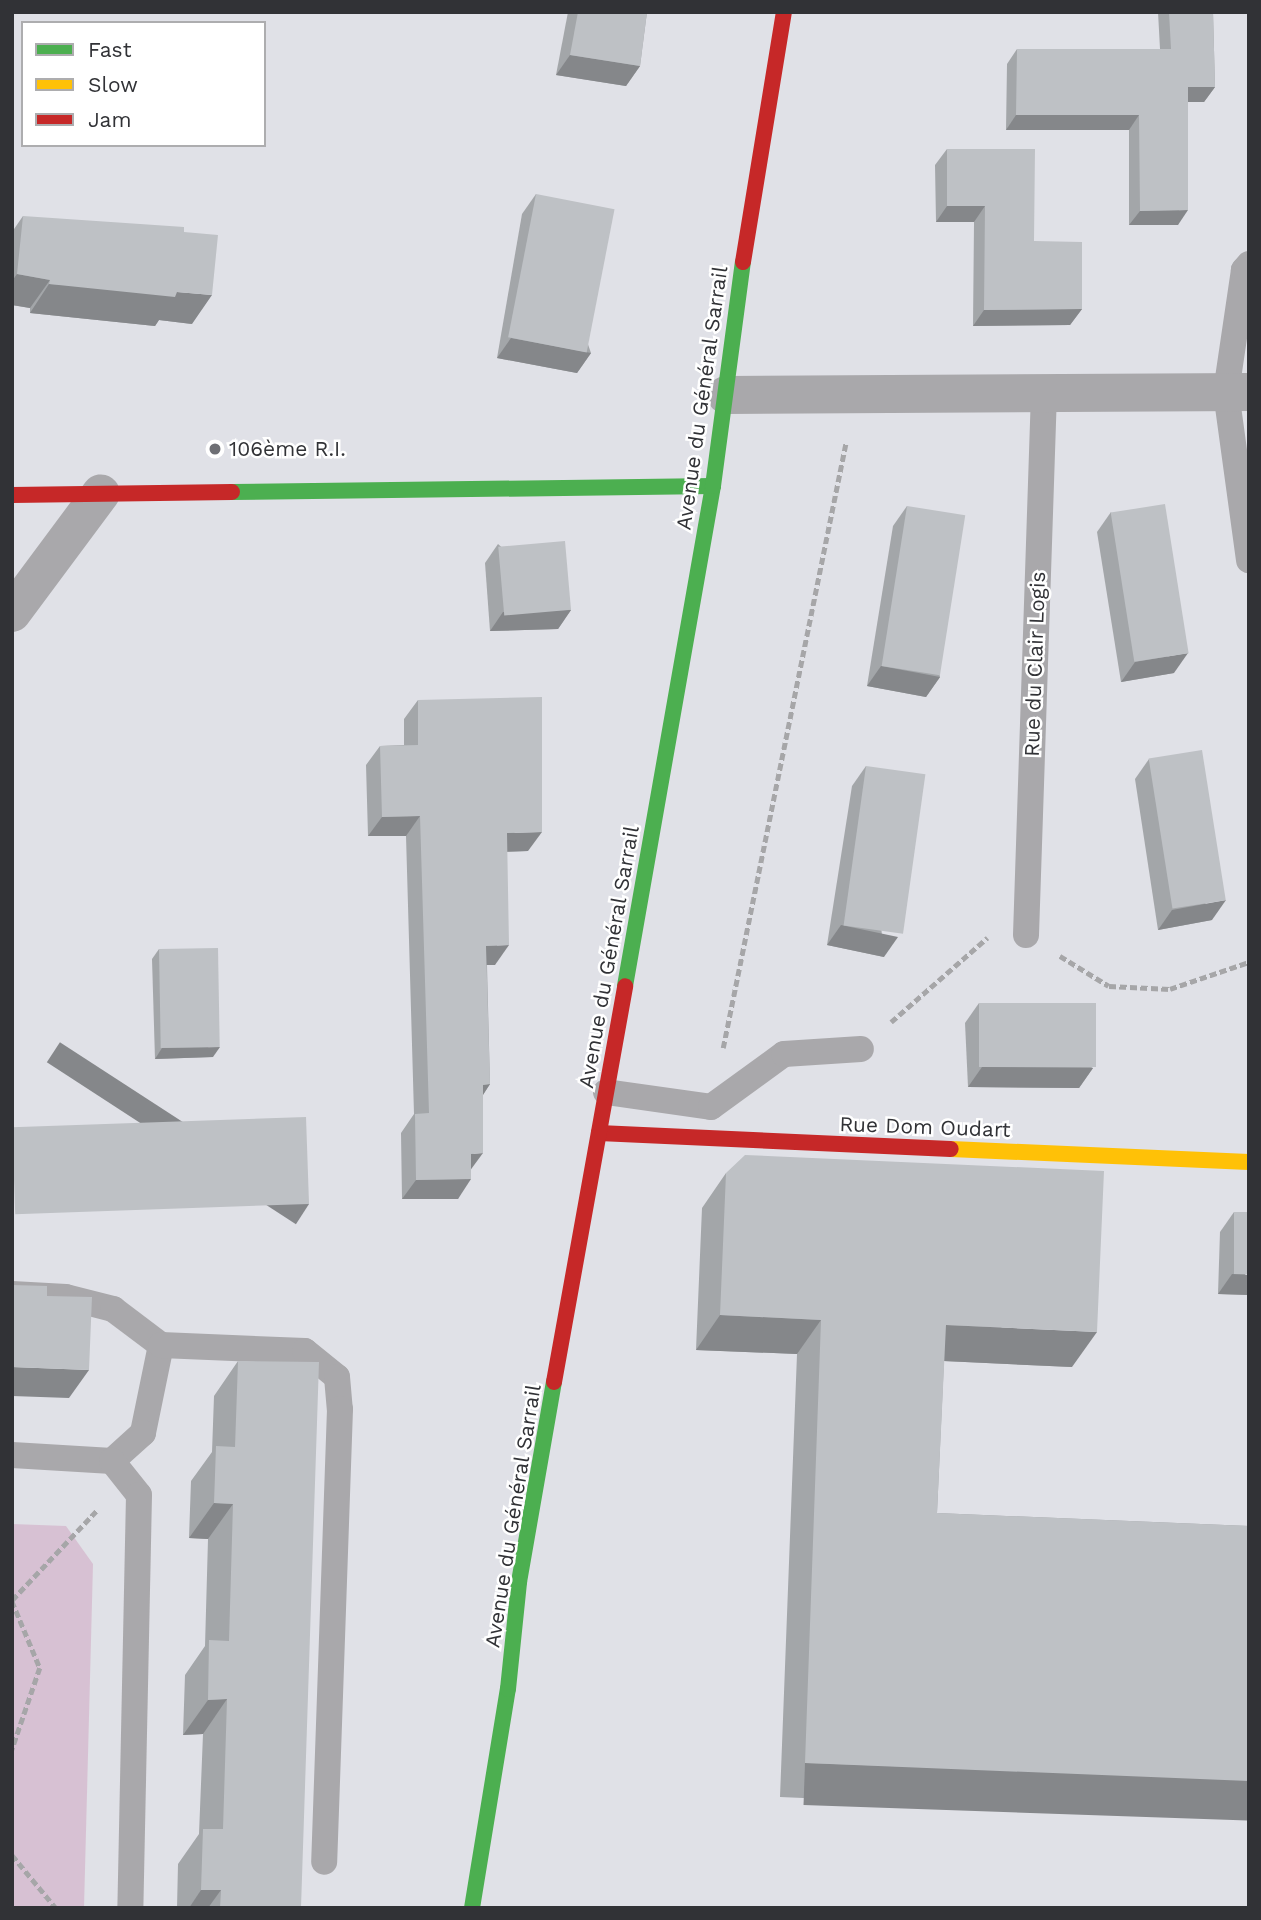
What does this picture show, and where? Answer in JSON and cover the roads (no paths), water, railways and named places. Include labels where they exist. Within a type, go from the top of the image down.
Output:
[{"type":"main road","name":"Avenue du Général Sarrail","points":[[472,1908],[508,1689],[519,1582],[713,486],[737,295],[784,12]]},
{"type":"main road","points":[[12,495],[713,486]]},
{"type":"main road","name":"Rue Dom Oudart","points":[[599,1133],[1249,1161]]},
{"type":"street","points":[[726,395],[1238,392]]},
{"type":"street","points":[[12,613],[101,493]]},
{"type":"lane","points":[[1249,264],[1244,270],[1238,392],[1249,560]]},
{"type":"lane","name":"Rue du Clair Logis","points":[[1026,935],[1044,393]]},
{"type":"lane","points":[[606,1092],[711,1107],[784,1054],[861,1049]]},
{"type":"lane","points":[[12,1294],[66,1297],[113,1309],[161,1345],[305,1351],[337,1377],[340,1409],[324,1862]]},
{"type":"lane","points":[[119,1470],[143,1433],[161,1345]]},
{"type":"lane","points":[[12,1455],[119,1470],[139,1495],[130,1908]]},
{"type":"place","name":"106ème R.I.","points":[[215,449]]}]
